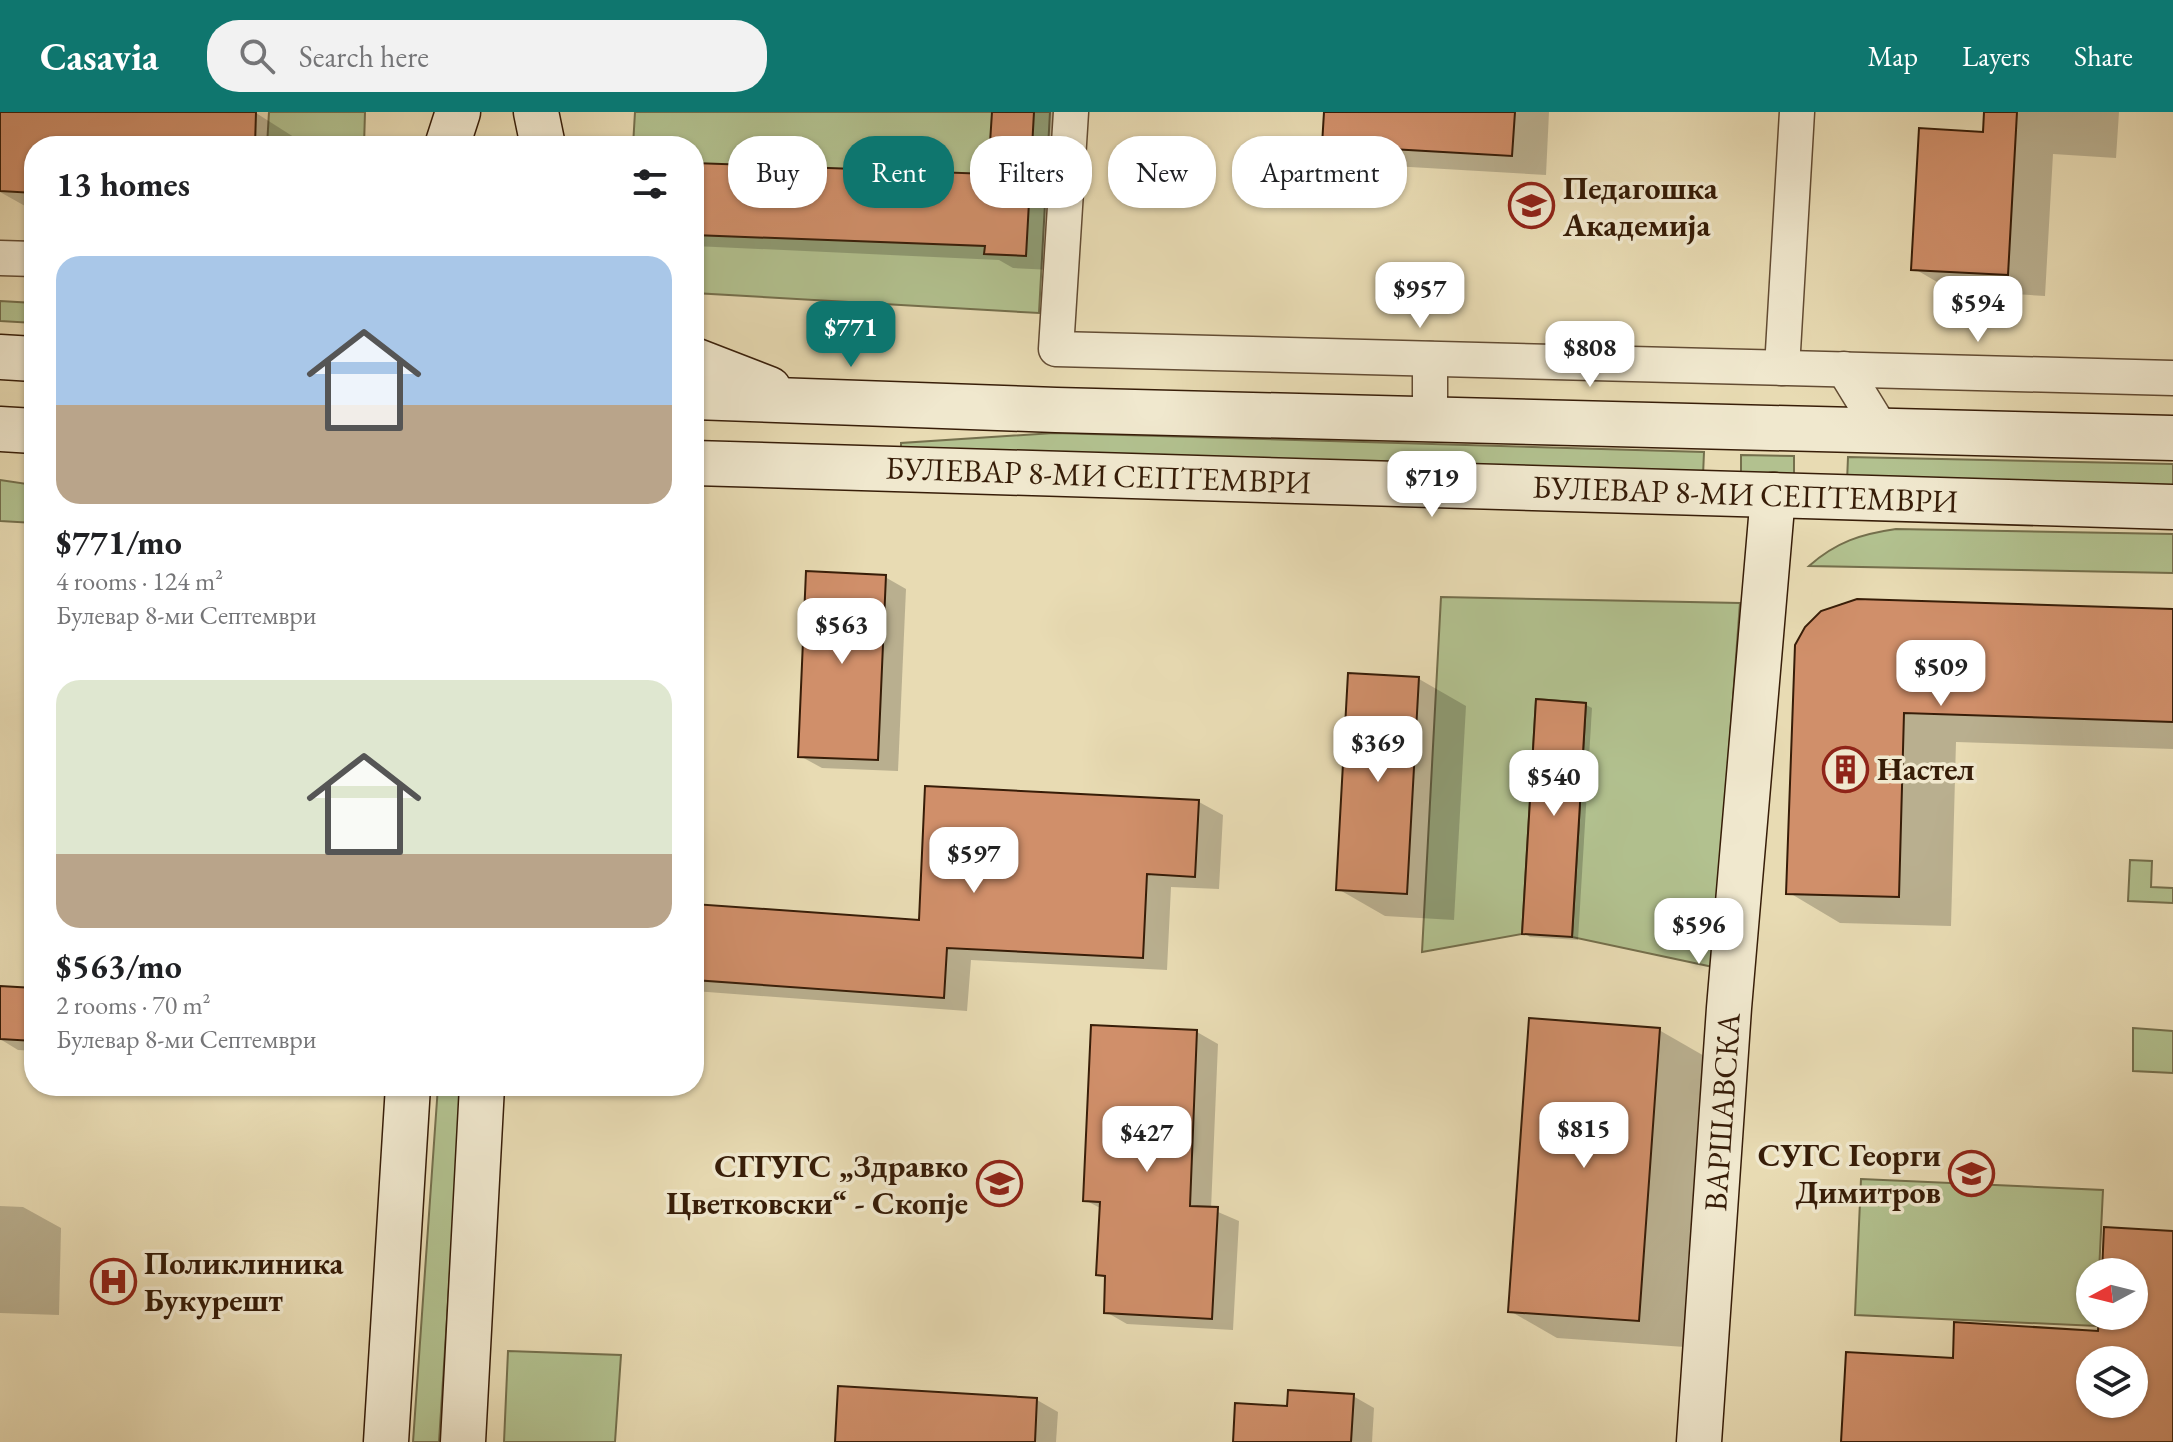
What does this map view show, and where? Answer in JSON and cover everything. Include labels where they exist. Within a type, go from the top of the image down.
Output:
[{"type":"street","points":[[451,136],[460,112]]},
{"type":"street","points":[[460,112],[460,136]]},
{"type":"street","points":[[533,136],[535,112]]},
{"type":"street","points":[[535,112],[541,136]]},
{"type":"street","points":[[1071,112],[1056,349],[2173,378]]},
{"type":"street","points":[[1782,368],[1797,112]]},
{"type":"street","points":[[0,258],[24,259]]},
{"type":"street","points":[[0,357],[24,358]]},
{"type":"street","points":[[1430,359],[1430,419]]},
{"type":"street","points":[[704,364],[801,401]]},
{"type":"street","points":[[1844,369],[1882,431]]},
{"type":"street","name":"БУЛЕВАР 8-МИ СЕПТЕМВРИ","points":[[704,397],[2173,438]]},
{"type":"street","points":[[0,429],[24,430]]},
{"type":"street","name":"БУЛЕВАР 8-МИ СЕПТЕМВРИ","points":[[704,463],[2173,507]]},
{"type":"street","points":[[704,489],[793,466]]},
{"type":"street","name":"ВАРШАВСКА","points":[[1699,1442],[1729,1008],[1773,495]]},
{"type":"street","points":[[386,1442],[407,1096]]},
{"type":"street","points":[[463,1442],[481,1096]]},
{"type":"green space","points":[[269,112],[365,112],[364,136],[268,136]]},
{"type":"green space","points":[[635,112],[1050,112],[1049,136],[970,136],[970,208],[1045,208],[1039,313],[704,294],[704,136],[634,136]]},
{"type":"green space","points":[[0,301],[24,302],[24,322],[0,321]]},
{"type":"green space","points":[[1054,433],[1704,452],[1703,476],[901,449],[901,443]]},
{"type":"green space","points":[[1741,455],[1794,456],[1794,481],[1741,480]]},
{"type":"green space","points":[[1848,457],[2173,464],[2173,488],[1847,482]]},
{"type":"green space","points":[[0,480],[24,484],[24,522],[0,521]]},
{"type":"green space","points":[[1896,529],[2173,534],[2173,573],[1809,566],[1850,540]]},
{"type":"green space","points":[[1441,597],[1740,603],[1713,967],[1572,937],[1586,703],[1536,699],[1522,934],[1422,952]]},
{"type":"green space","points":[[2130,860],[2152,861],[2151,887],[2173,888],[2173,903],[2128,901]]},
{"type":"green space","points":[[2133,1028],[2173,1031],[2173,1073],[2133,1071]]},
{"type":"green space","points":[[437,1096],[461,1096],[439,1442],[413,1442]]},
{"type":"green space","points":[[1861,1179],[2103,1190],[2100,1258],[2076,1258],[2076,1325],[1855,1315]]},
{"type":"green space","points":[[508,1351],[621,1355],[615,1442],[504,1442]]},
{"type":"building","points":[[0,112],[256,112],[255,136],[24,136],[24,192],[0,191]]},
{"type":"building","points":[[992,112],[1034,112],[1033,136],[990,136]]},
{"type":"building","points":[[1324,112],[1515,112],[1512,156],[1407,150],[1407,136],[1323,136]]},
{"type":"building","points":[[1984,112],[2017,112],[2008,275],[1911,270],[1919,128],[1983,132]]},
{"type":"building","points":[[704,163],[728,164],[728,208],[827,208],[827,168],[843,169],[843,208],[954,208],[954,173],[970,173],[970,208],[1029,208],[1026,256],[984,254],[985,246],[704,235]]},
{"type":"building","points":[[806,571],[886,575],[878,760],[798,757]]},
{"type":"building","name":"Настел","points":[[1857,599],[2173,609],[2173,722],[1904,713],[1899,897],[1786,894],[1795,645],[1805,627],[1821,611]]},
{"type":"building","points":[[1348,673],[1419,677],[1407,894],[1336,890]]},
{"type":"building","points":[[1536,699],[1586,703],[1572,937],[1522,934]]},
{"type":"building","points":[[925,786],[1199,800],[1195,877],[1147,874],[1143,958],[947,948],[944,998],[704,981],[704,905],[919,920]]},
{"type":"building","points":[[0,986],[24,987],[24,1040],[0,1039]]},
{"type":"building","points":[[1529,1018],[1660,1028],[1639,1321],[1508,1312]]},
{"type":"building","points":[[1091,1025],[1197,1030],[1190,1206],[1218,1207],[1212,1319],[1104,1313],[1105,1276],[1096,1275],[1100,1202],[1083,1201]]},
{"type":"building","points":[[2104,1227],[2173,1231],[2173,1442],[1841,1442],[1846,1352],[1953,1358],[1954,1322],[2098,1331],[2148,1330],[2148,1258],[2103,1258]]},
{"type":"building","points":[[838,1386],[1037,1398],[1035,1442],[835,1442]]},
{"type":"building","points":[[1288,1390],[1354,1394],[1351,1442],[1233,1442],[1235,1403],[1287,1406]]},
{"type":"place","name":"Педагошка Академија","points":[[1532,206]]},
{"type":"place","name":"Настел","points":[[1846,769]]},
{"type":"place","name":"СУГС Георги Димитров","points":[[1972,1173]]},
{"type":"place","name":"СГГУГС „Здравко Цветковски“ - Скопје","points":[[999,1184]]},
{"type":"place","name":"Поликлиника Букурешт","points":[[113,1281]]}]
